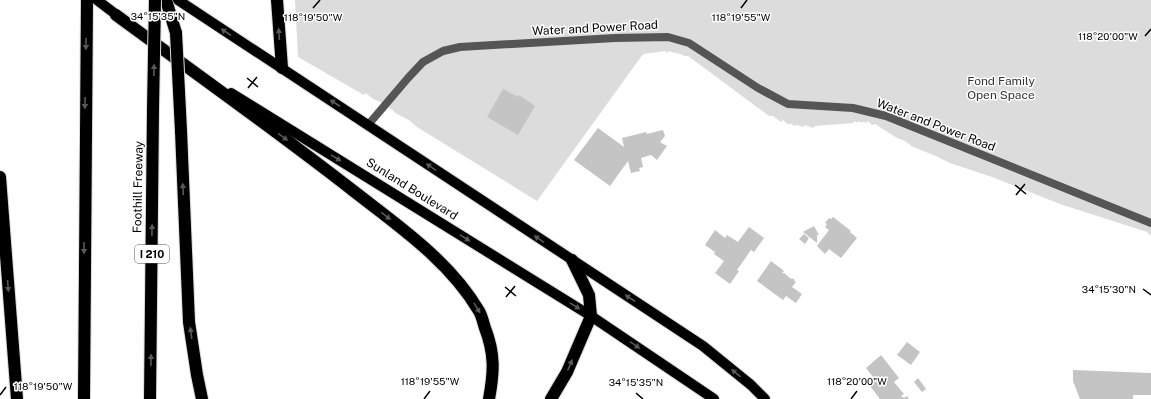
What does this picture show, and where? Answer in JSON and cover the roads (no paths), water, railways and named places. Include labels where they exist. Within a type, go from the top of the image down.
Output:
[{"type":"highway","points":[[78,0],[86,23]]},
{"type":"highway","points":[[84,399],[87,0]]},
{"type":"highway","name":"Foothill Freeway","points":[[150,399],[154,0]]},
{"type":"highway","points":[[166,0],[176,33],[189,322],[202,399]]},
{"type":"highway","points":[[277,0],[282,68]]},
{"type":"highway","points":[[116,15],[307,154],[394,222],[447,268],[466,291],[480,312],[488,335],[493,358],[493,381],[490,399]]},
{"type":"highway","points":[[0,177],[17,399]]},
{"type":"highway","points":[[551,399],[567,372],[591,316],[589,295],[572,260]]},
{"type":"main road","name":"Sunland Boulevard","points":[[97,0],[116,15],[230,92],[591,316],[714,399]]},
{"type":"main road","points":[[178,0],[703,346],[751,385],[765,399]]},
{"type":"street","name":"Water and Power Road","points":[[368,125],[408,78],[424,62],[443,51],[460,47],[615,38],[668,37],[689,43],[758,88],[788,104],[853,108],[886,116],[1151,223]]},
{"type":"park label","name":"Fond Family Open Space","points":[[1001,88]]}]
